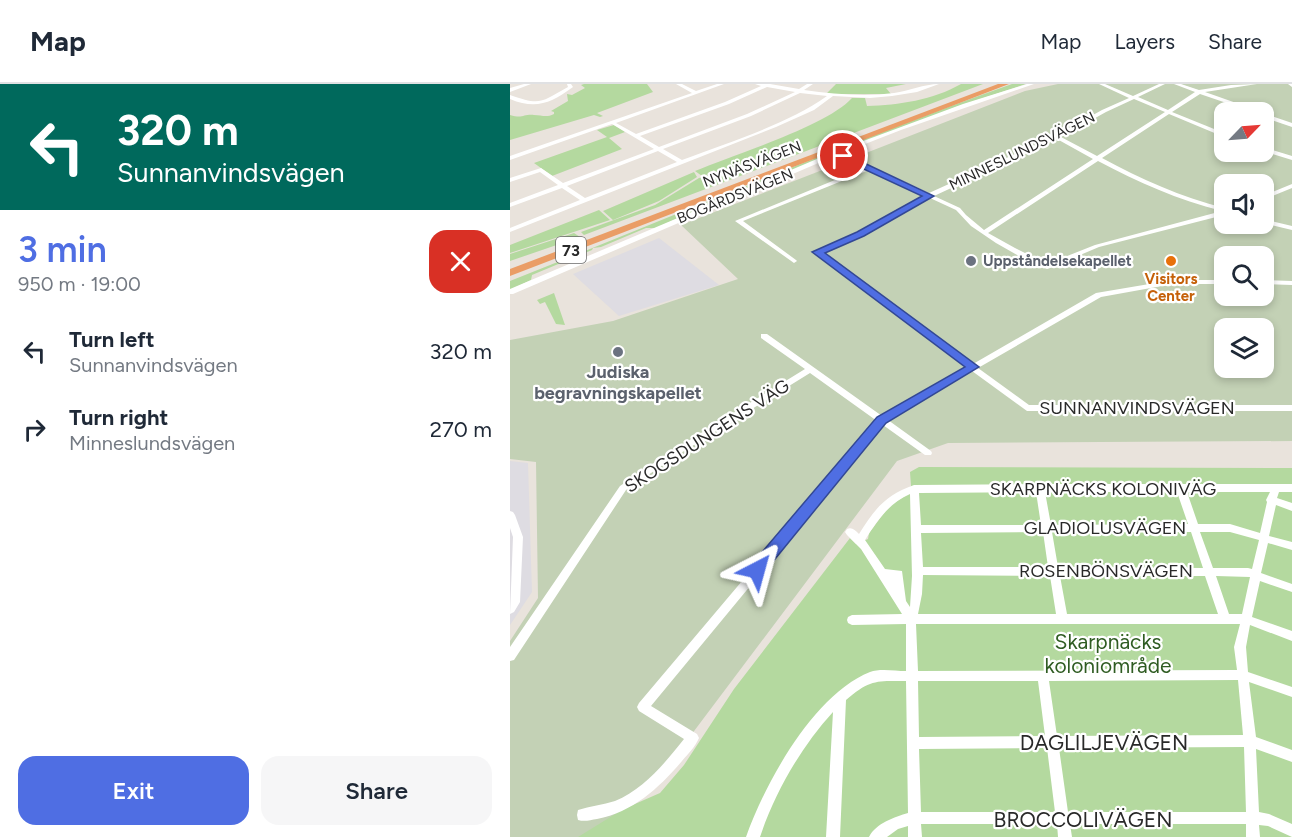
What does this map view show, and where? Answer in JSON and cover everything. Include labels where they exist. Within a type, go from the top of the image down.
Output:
[{"type":"highway","name":"NYNÄSVÄGEN","points":[[511,272],[588,238],[992,84]]},
{"type":"highway","name":"NYNÄSVÄGEN","points":[[511,272],[1005,84]]},
{"type":"street","points":[[510,90],[529,84]]},
{"type":"street","points":[[510,97],[527,105],[543,103],[572,87],[569,84]]},
{"type":"street","points":[[678,84],[696,93]]},
{"type":"street","points":[[510,158],[722,84]]},
{"type":"street","points":[[757,84],[861,97],[898,94],[937,84]]},
{"type":"street","points":[[510,205],[757,111],[811,84]]},
{"type":"street","name":"BOGÅRDSVÄGEN","points":[[510,292],[612,250],[693,212],[950,110],[1032,84]]},
{"type":"street","points":[[1101,84],[1214,131]]},
{"type":"street","name":"MINNESLUNDSVÄGEN","points":[[817,252],[860,234],[929,196],[1057,137],[1163,84]]},
{"type":"street","points":[[1176,84],[1228,102]]},
{"type":"street","points":[[985,232],[1199,92],[1255,84]]},
{"type":"street","points":[[635,136],[727,103],[769,85]]},
{"type":"street","points":[[510,230],[800,115],[832,95]]},
{"type":"street","points":[[1274,119],[1292,125]]},
{"type":"street","points":[[613,123],[682,163]]},
{"type":"street","points":[[1057,137],[1179,195],[1214,208]]},
{"type":"street","points":[[1274,152],[1292,158]]},
{"type":"street","points":[[839,154],[958,209],[966,220],[1032,261],[1047,267],[1097,246],[1214,215]]},
{"type":"street","points":[[794,261],[738,221],[868,168]]},
{"type":"street","points":[[510,180],[541,170],[585,201]]},
{"type":"street","points":[[1274,193],[1292,186]]},
{"type":"street","points":[[1274,224],[1292,228]]},
{"type":"street","name":"SUNNANVINDSVÄGEN","points":[[817,252],[1027,408],[1292,408]]},
{"type":"street","points":[[583,815],[602,812],[624,804],[650,787],[668,770],[693,738],[643,707],[882,420],[1099,295],[1173,282],[1214,282]]},
{"type":"street","points":[[1274,282],[1292,282]]},
{"type":"street","points":[[764,336],[928,453]]},
{"type":"street","name":"SKOGSDUNGENS VÄG","points":[[510,656],[623,488],[673,454],[809,370]]},
{"type":"street","points":[[1253,837],[1250,741],[1240,647],[1275,488]]},
{"type":"street","points":[[911,619],[915,613],[916,571],[914,489]]},
{"type":"street","name":"SKARPNÄCKS KOLONIVÄG","points":[[860,540],[885,502],[896,495],[914,489],[1292,489]]},
{"type":"street","points":[[1040,489],[1062,618]]},
{"type":"street","points":[[1181,489],[1225,619]]},
{"type":"street","points":[[1272,500],[1292,507]]},
{"type":"street","points":[[510,515],[518,537],[515,602],[510,609]]},
{"type":"street","name":"GLADIOLUSVÄGEN","points":[[915,529],[1230,528],[1292,546]]},
{"type":"street","points":[[850,532],[866,546],[911,619],[915,837]]},
{"type":"street","name":"ROSENBÖNSVÄGEN","points":[[916,571],[1248,572],[1292,588]]},
{"type":"street","points":[[852,620],[1246,619],[1292,636]]},
{"type":"street","points":[[753,837],[778,779],[804,740],[851,688],[873,676],[1243,675],[1292,692]]},
{"type":"street","points":[[1043,676],[1065,837]]},
{"type":"street","points":[[833,837],[840,699]]},
{"type":"street","name":"DAGLILJEVÄGEN","points":[[914,742],[1250,741],[1292,756]]},
{"type":"street","name":"BROCCOLIVÄGEN","points":[[876,837],[895,823],[913,819],[1252,818],[1269,820],[1292,831]]},
{"type":"shaded area","points":[[659,238],[719,285],[619,316],[573,274]]},
{"type":"shaded area","points":[[510,461],[528,463],[532,592],[510,625]]},
{"type":"green space","points":[[647,84],[653,92],[597,113],[603,116],[594,115],[510,140],[510,115],[518,117],[554,114],[551,111],[568,101],[567,94],[572,95],[585,88],[581,85]]},
{"type":"green space","points":[[836,84],[906,84],[886,88],[891,94],[826,94]]},
{"type":"green space","points":[[961,84],[983,84],[584,235],[581,232],[655,205],[699,178],[774,156],[702,176],[695,171],[801,129],[840,109],[852,98],[865,98],[867,106],[916,101]]},
{"type":"green space","points":[[1012,84],[1026,84],[956,107],[708,205],[656,228],[646,228],[601,247],[593,248],[532,275],[531,280],[510,290],[510,281],[823,155]]},
{"type":"green space","points":[[1058,84],[1292,84],[1292,441],[948,443],[897,461],[646,795],[578,837],[510,837],[510,641],[538,598],[536,462],[510,459],[510,340],[613,321],[738,279],[681,225],[1025,91]]},
{"type":"green space","points":[[614,125],[625,132],[609,138],[622,149],[552,176],[534,163],[607,137],[597,130]]},
{"type":"green space","points":[[694,172],[697,177],[659,201],[613,220],[603,211]]},
{"type":"green space","points":[[599,210],[610,220],[510,253],[510,245]]},
{"type":"green space","points":[[574,233],[580,237],[510,261],[510,254]]},
{"type":"green space","points":[[554,293],[565,325],[556,324],[545,302],[540,304],[537,300]]},
{"type":"green space","name":"Skarpnäcks koloniområde","points":[[919,467],[1292,468],[1292,837],[541,837],[587,825],[660,793],[684,765],[734,689],[850,538],[856,544],[868,539],[869,533],[890,505],[905,496],[911,486],[910,472]]},
{"type":"place","name":"Uppståndelsekapellet","points":[[971,261]]},
{"type":"place","name":"Visitors Center","points":[[1171,261]]},
{"type":"place","name":"Judiska begravningskapellet","points":[[618,352]]},
{"type":"route","points":[[757,570],[882,420],[973,367],[817,252],[860,234],[929,196],[843,156]]}]
